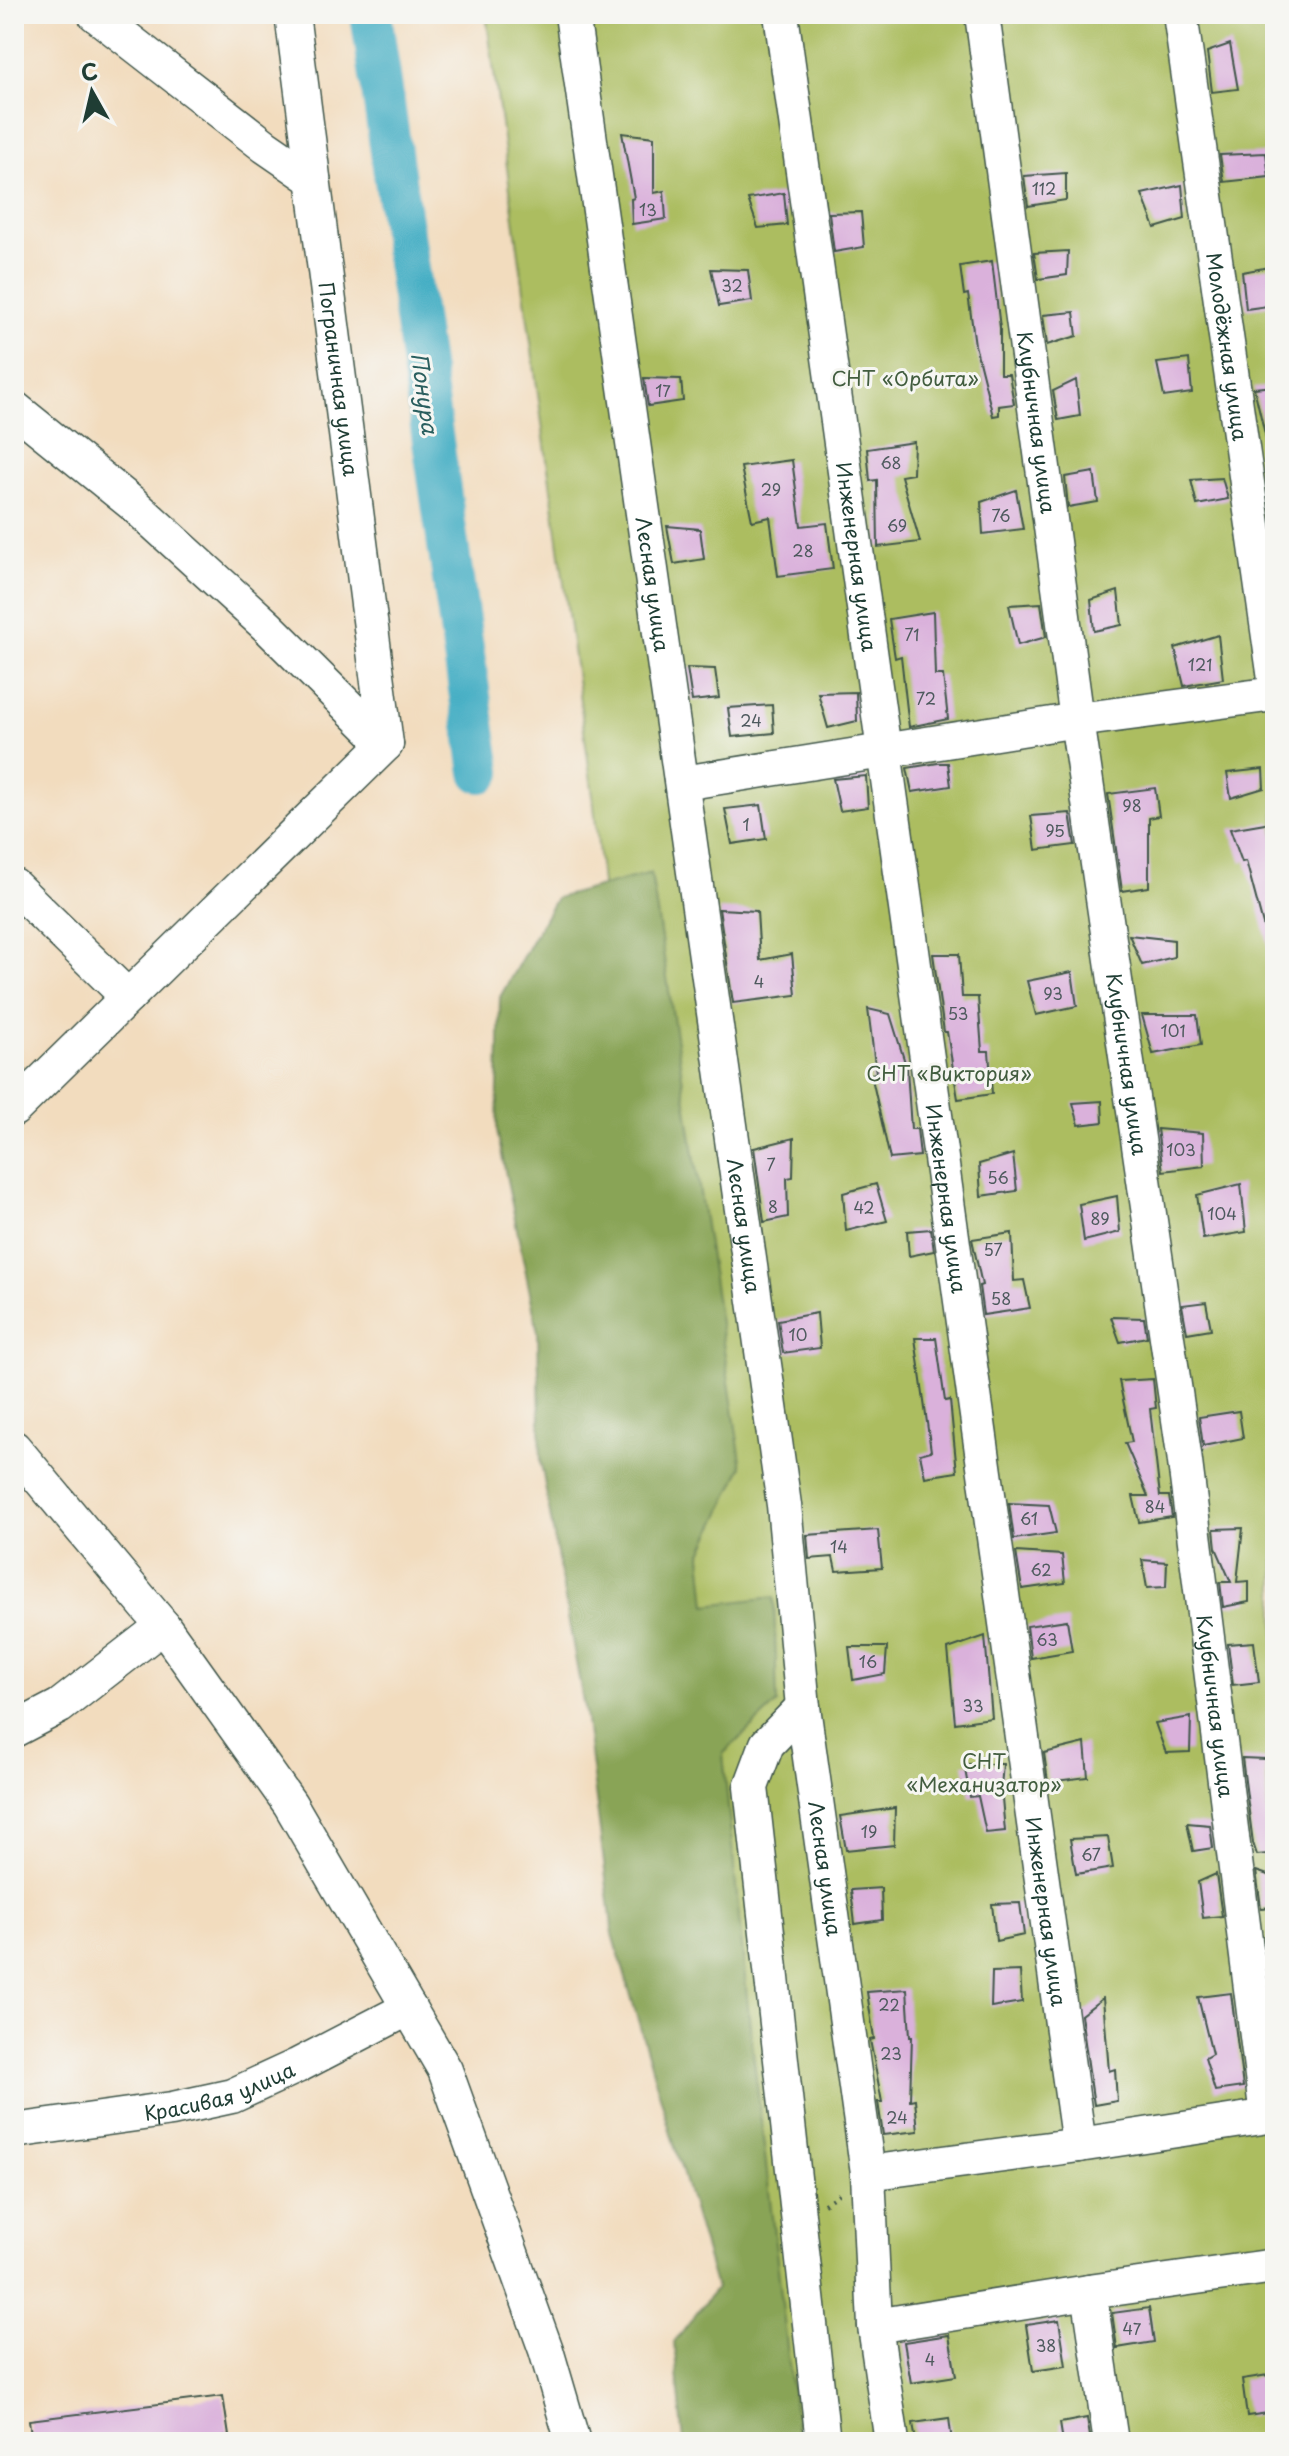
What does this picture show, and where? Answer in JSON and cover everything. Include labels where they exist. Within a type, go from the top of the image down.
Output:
[{"type":"street","points":[[95,14],[265,146],[313,179]]},
{"type":"street","name":"Пограничная улица","points":[[292,14],[386,744]]},
{"type":"street","name":"Лесная улица","points":[[572,14],[784,1505],[803,1707],[868,2173],[875,2326],[892,2442]]},
{"type":"street","name":"Инженерная улица","points":[[781,14],[1079,2145]]},
{"type":"street","name":"Клубничная улица","points":[[982,14],[1077,720],[1184,1454],[1271,2116]]},
{"type":"street","name":"Молодёжная улица","points":[[1180,14],[1275,679]]},
{"type":"street","points":[[14,408],[133,504],[268,627],[386,744],[14,1109]]},
{"type":"street","points":[[683,783],[1077,720],[1275,694]]},
{"type":"street","points":[[14,886],[128,997]]},
{"type":"street","points":[[14,1448],[163,1626],[290,1804],[445,2070],[546,2350],[565,2441]]},
{"type":"street","points":[[14,1730],[60,1706],[163,1626]]},
{"type":"street","points":[[803,1707],[767,1744],[751,1787],[823,2442]]},
{"type":"street","name":"Красивая улица","points":[[14,2131],[172,2109],[232,2096],[409,2008]]},
{"type":"street","points":[[868,2173],[1271,2116]]},
{"type":"street","points":[[875,2326],[1275,2266]]},
{"type":"street","points":[[1089,2292],[1111,2442]]},
{"type":"path","points":[[799,2222],[868,2173]]},
{"type":"green space","points":[[486,14],[1275,14],[1275,2442],[760,2442],[593,796]]},
{"type":"green space","points":[[651,873],[742,1467],[701,1555],[706,1605],[774,1597],[777,1703],[723,1754],[748,2008],[798,2442],[684,2442],[674,2343],[716,2288],[613,1934],[585,1713],[541,1463],[538,1332],[497,1131],[500,997],[556,898]]},
{"type":"building","points":[[1230,44],[1238,89],[1212,92],[1207,52]]},
{"type":"building","points":[[622,133],[654,137],[654,193],[664,191],[666,219],[632,224],[631,199],[634,198]]},
{"type":"building","points":[[1266,153],[1269,177],[1224,182],[1220,155]]},
{"type":"building","points":[[1066,173],[1066,200],[1028,206],[1024,176]]},
{"type":"building","points":[[1182,185],[1185,219],[1155,228],[1142,194]]},
{"type":"building","points":[[784,193],[787,225],[758,228],[748,199]]},
{"type":"building","points":[[861,212],[864,247],[834,252],[829,213]]},
{"type":"building","points":[[1068,251],[1067,275],[1038,279],[1034,253]]},
{"type":"building","points":[[992,261],[1000,328],[1000,374],[1009,374],[1014,404],[999,406],[999,415],[993,416],[960,266]]},
{"type":"building","points":[[1275,266],[1275,305],[1246,309],[1242,272]]},
{"type":"building","points":[[711,269],[748,270],[752,301],[719,306]]},
{"type":"building","points":[[1074,312],[1077,336],[1047,345],[1043,315]]},
{"type":"building","points":[[1189,359],[1192,393],[1164,397],[1157,363]]},
{"type":"building","points":[[644,378],[681,379],[683,401],[648,406]]},
{"type":"building","points":[[1076,380],[1080,416],[1058,420],[1053,391]]},
{"type":"building","points":[[1275,386],[1275,450],[1269,451],[1254,388]]},
{"type":"building","points":[[914,442],[913,474],[901,476],[920,542],[878,547],[877,480],[870,481],[867,449]]},
{"type":"building","points":[[792,460],[801,526],[827,523],[833,569],[778,576],[770,517],[752,521],[741,467]]},
{"type":"building","points":[[1094,472],[1098,502],[1068,507],[1065,477]]},
{"type":"building","points":[[1222,478],[1228,499],[1197,505],[1191,480]]},
{"type":"building","points":[[1016,490],[1023,529],[983,534],[981,502]]},
{"type":"building","points":[[667,526],[700,529],[704,559],[674,564]]},
{"type":"building","points":[[1118,591],[1122,625],[1094,631],[1091,600]]},
{"type":"building","points":[[1041,603],[1046,637],[1018,645],[1009,605]]},
{"type":"building","points":[[933,612],[935,675],[943,675],[948,719],[909,727],[901,656],[895,658],[889,619]]},
{"type":"building","points":[[1218,635],[1223,679],[1184,686],[1175,648]]},
{"type":"building","points":[[687,668],[715,669],[719,698],[692,701]]},
{"type":"building","points":[[856,692],[857,721],[828,728],[818,693]]},
{"type":"building","points":[[772,705],[774,733],[732,737],[728,708]]},
{"type":"building","points":[[948,763],[951,786],[912,792],[907,768]]},
{"type":"building","points":[[1263,769],[1264,788],[1231,798],[1227,773]]},
{"type":"building","points":[[866,776],[868,807],[840,811],[833,779]]},
{"type":"building","points":[[1155,788],[1159,816],[1149,818],[1149,887],[1122,891],[1108,794]]},
{"type":"building","points":[[761,805],[766,839],[732,844],[725,809]]},
{"type":"building","points":[[1070,813],[1075,845],[1036,850],[1031,816]]},
{"type":"building","points":[[1271,822],[1275,841],[1275,946],[1269,947],[1246,861],[1242,862],[1230,829]]},
{"type":"building","points":[[719,909],[757,911],[760,960],[792,954],[796,995],[733,1003]]},
{"type":"building","points":[[1129,935],[1174,940],[1174,957],[1142,965]]},
{"type":"building","points":[[933,954],[959,954],[962,997],[978,997],[982,1051],[989,1051],[992,1094],[958,1099],[947,1032],[944,1032]]},
{"type":"building","points":[[1072,972],[1077,1006],[1036,1015],[1027,981]]},
{"type":"building","points":[[868,1009],[890,1014],[907,1069],[911,1129],[917,1129],[920,1156],[890,1159],[871,1074],[876,1073]]},
{"type":"building","points":[[1142,1015],[1197,1015],[1201,1045],[1153,1054]]},
{"type":"building","points":[[1102,1101],[1103,1122],[1079,1125],[1073,1103]]},
{"type":"building","points":[[1157,1129],[1203,1133],[1204,1166],[1163,1171]]},
{"type":"building","points":[[794,1138],[793,1177],[787,1178],[788,1217],[764,1222],[754,1148]]},
{"type":"building","points":[[1013,1154],[1017,1191],[981,1196],[979,1164]]},
{"type":"building","points":[[876,1184],[887,1221],[846,1231],[843,1193]]},
{"type":"building","points":[[1241,1184],[1246,1232],[1203,1239],[1197,1195]]},
{"type":"building","points":[[1117,1196],[1120,1232],[1084,1241],[1079,1204]]},
{"type":"building","points":[[931,1229],[934,1251],[909,1256],[907,1231]]},
{"type":"building","points":[[1012,1233],[1014,1281],[1024,1280],[1030,1308],[983,1315],[979,1286],[982,1285],[972,1239]]},
{"type":"building","points":[[1206,1302],[1211,1329],[1187,1333],[1182,1305]]},
{"type":"building","points":[[817,1313],[820,1348],[783,1353],[778,1320]]},
{"type":"building","points":[[1111,1317],[1144,1318],[1147,1337],[1120,1342]]},
{"type":"building","points":[[915,1338],[936,1338],[945,1401],[950,1400],[957,1472],[925,1477],[920,1454],[931,1451]]},
{"type":"building","points":[[1153,1379],[1156,1408],[1150,1409],[1160,1496],[1169,1496],[1172,1517],[1139,1522],[1133,1496],[1148,1496],[1125,1443],[1132,1442],[1119,1381]]},
{"type":"building","points":[[1239,1411],[1243,1438],[1203,1446],[1199,1417]]},
{"type":"building","points":[[1009,1503],[1049,1505],[1056,1533],[1014,1539]]},
{"type":"building","points":[[1243,1528],[1237,1582],[1249,1581],[1249,1602],[1223,1607],[1220,1582],[1231,1582],[1216,1548],[1214,1529]]},
{"type":"building","points":[[878,1530],[882,1568],[836,1571],[833,1557],[809,1559],[807,1535]]},
{"type":"building","points":[[1016,1552],[1062,1555],[1065,1583],[1022,1589]]},
{"type":"building","points":[[1142,1560],[1167,1562],[1166,1587],[1147,1588]]},
{"type":"building","points":[[1067,1620],[1072,1651],[1031,1658],[1027,1626]]},
{"type":"building","points":[[985,1636],[992,1718],[955,1723],[948,1649]]},
{"type":"building","points":[[1254,1642],[1259,1682],[1233,1685],[1228,1644]]},
{"type":"building","points":[[849,1647],[887,1647],[885,1674],[853,1680]]},
{"type":"building","points":[[1191,1717],[1190,1752],[1166,1753],[1155,1723]]},
{"type":"building","points":[[1085,1743],[1088,1777],[1048,1782],[1044,1753]]},
{"type":"building","points":[[1242,1758],[1265,1759],[1267,1812],[1272,1812],[1275,1831],[1275,1840],[1268,1841],[1269,1854],[1257,1855],[1253,1843]]},
{"type":"building","points":[[964,1764],[1003,1764],[1001,1787],[1005,1831],[986,1833],[978,1796],[970,1797]]},
{"type":"building","points":[[895,1808],[894,1845],[846,1850],[840,1816]]},
{"type":"building","points":[[1187,1823],[1210,1825],[1213,1848],[1193,1851]]},
{"type":"building","points":[[1108,1837],[1113,1868],[1076,1874],[1070,1839]]},
{"type":"building","points":[[1256,1871],[1274,1877],[1275,1907],[1261,1908]]},
{"type":"building","points":[[1216,1874],[1222,1916],[1203,1918],[1198,1882]]},
{"type":"building","points":[[881,1888],[882,1920],[855,1924],[851,1890]]},
{"type":"building","points":[[1020,1903],[1024,1935],[996,1941],[992,1904]]},
{"type":"building","points":[[1020,1971],[1022,2002],[991,2007],[992,1972]]},
{"type":"building","points":[[907,1989],[912,2036],[910,2100],[915,2099],[918,2131],[883,2135],[878,2102],[882,2102],[870,2040],[874,2039],[867,1992]]},
{"type":"building","points":[[1231,1993],[1243,2087],[1215,2091],[1205,2058],[1212,2054],[1198,1997]]},
{"type":"building","points":[[1103,1998],[1109,2071],[1115,2069],[1117,2101],[1094,2105],[1081,2015]]},
{"type":"building","points":[[1149,2308],[1154,2342],[1117,2348],[1112,2313]]},
{"type":"building","points":[[1059,2320],[1066,2366],[1033,2371],[1026,2325]]},
{"type":"building","points":[[949,2335],[956,2376],[911,2383],[904,2342]]},
{"type":"building","points":[[1275,2374],[1275,2412],[1247,2416],[1242,2379]]},
{"type":"building","points":[[223,2396],[229,2436],[189,2442],[32,2442],[29,2420]]},
{"type":"building","points":[[949,2418],[952,2442],[916,2442],[913,2423]]},
{"type":"building","points":[[1087,2418],[1091,2442],[1063,2442],[1060,2423]]},
{"type":"waterway","name":"Понура","points":[[371,14],[481,772]]},
{"type":"park label","name":"СНТ «Орбита»","points":[[905,378]]},
{"type":"park label","name":"СНТ «Виктория»","points":[[949,1073]]},
{"type":"park label","name":"СНТ «Механизатор»","points":[[984,1772]]}]
